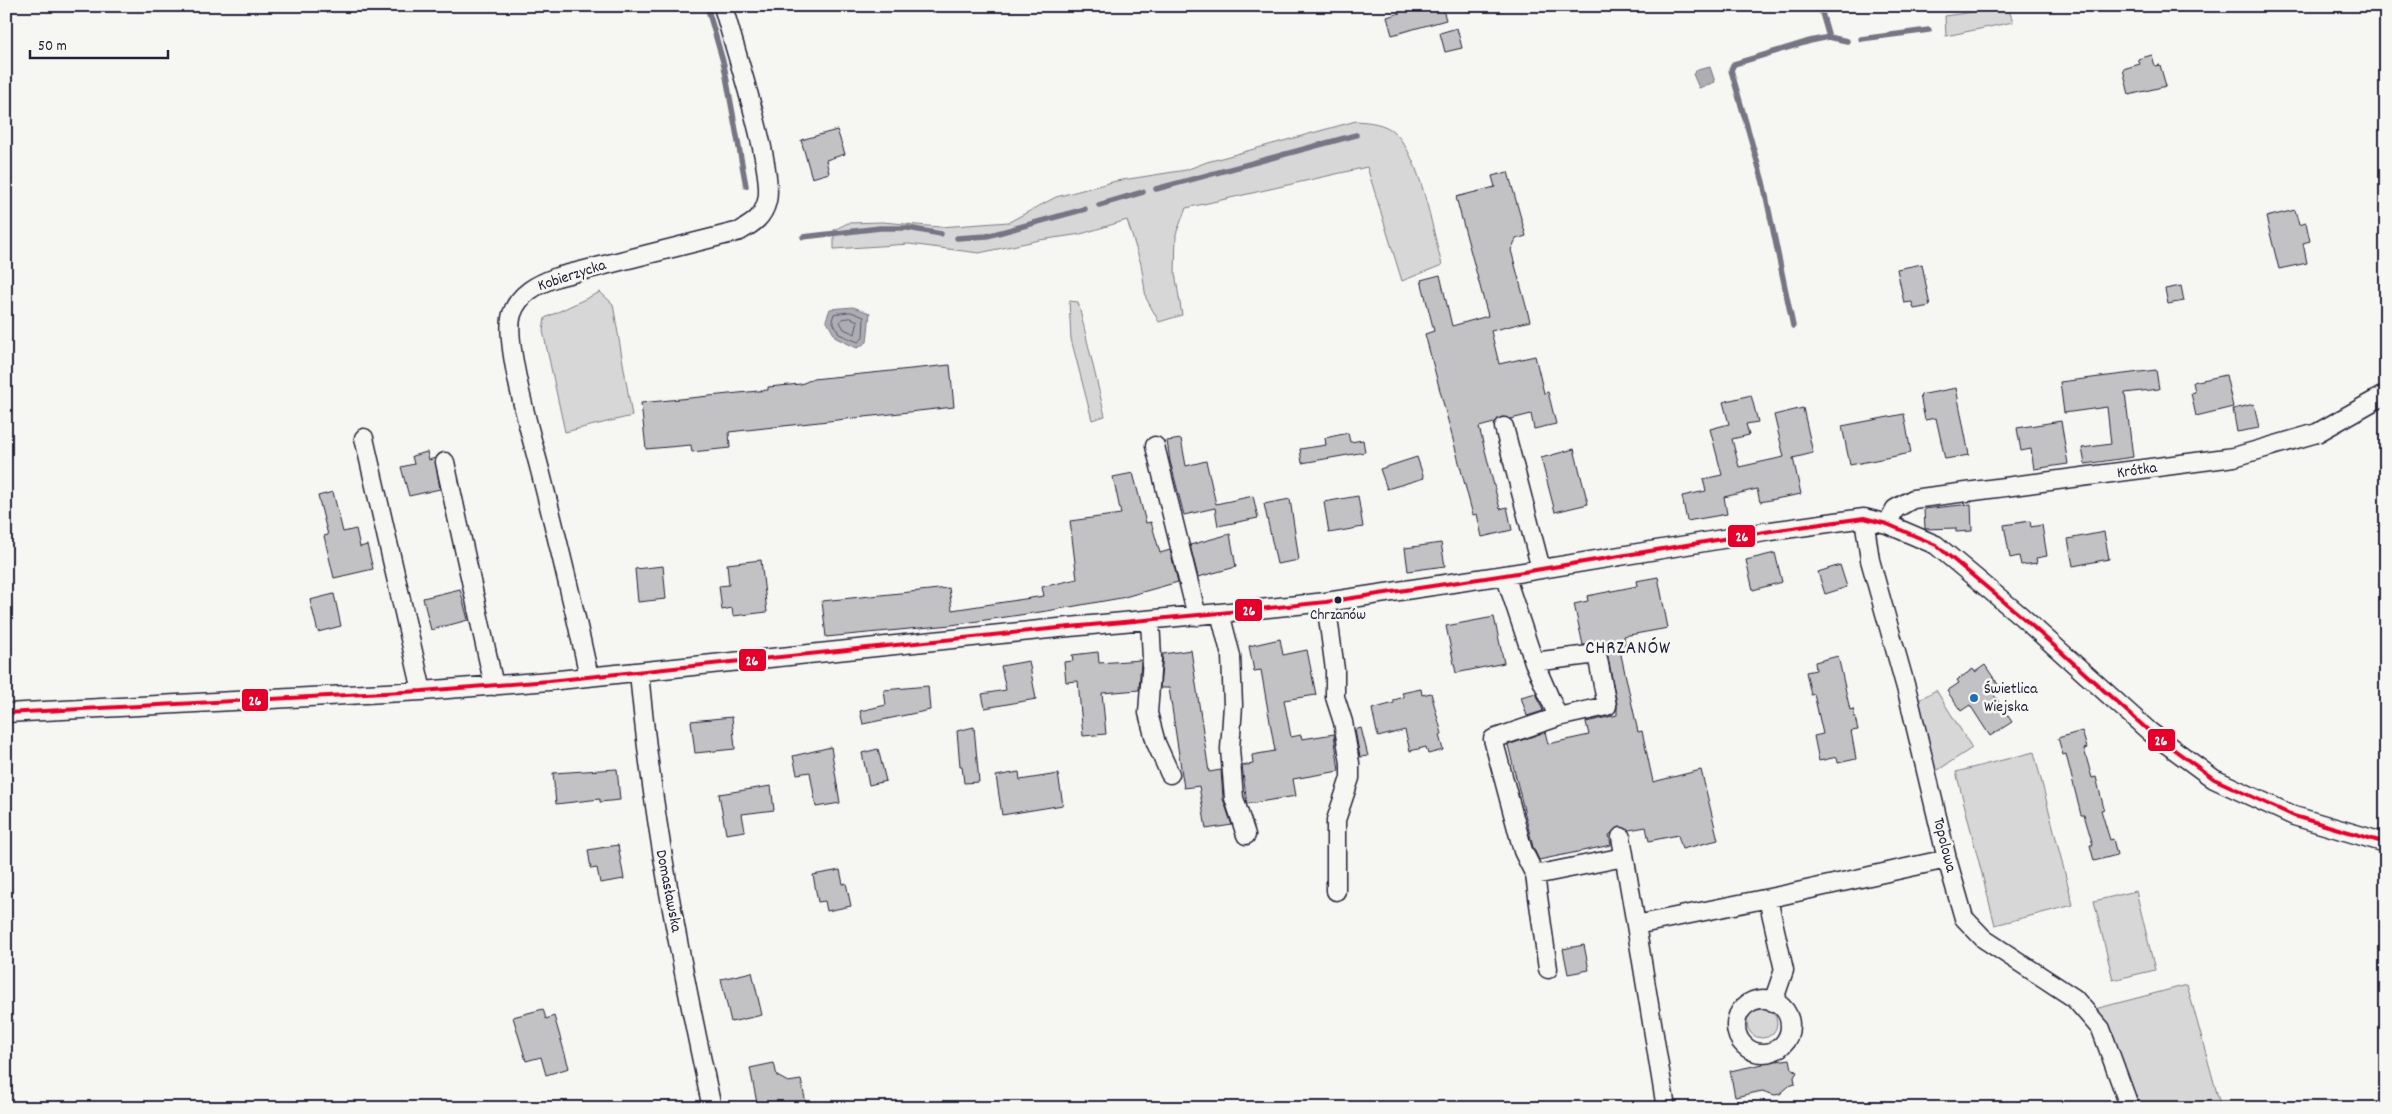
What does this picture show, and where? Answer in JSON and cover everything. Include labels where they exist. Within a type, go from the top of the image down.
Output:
[{"type":"street","name":"Kobierzycka","points":[[589,677],[578,620],[524,403],[510,337],[512,314],[522,298],[535,286],[557,277],[740,231],[760,218],[767,200],[767,175],[760,141],[723,6]]},
{"type":"street","name":"Krótka","points":[[1887,524],[1895,509],[1913,499],[2234,457],[2317,433],[2386,394]]},
{"type":"street","points":[[1504,427],[1541,569]]},
{"type":"street","points":[[364,438],[422,691]]},
{"type":"street","points":[[1155,446],[1197,616]]},
{"type":"street","points":[[445,462],[494,686]]},
{"type":"street","points":[[6,713],[494,686],[1197,616],[1326,602],[1505,575],[1770,531],[1864,518],[1887,524],[1936,545],[2021,616],[2150,732],[2214,779],[2294,816],[2386,843]]},
{"type":"street","name":"Topolowa","points":[[1864,518],[1870,560],[1908,694],[1947,859],[1964,918],[1984,939],[2074,998],[2101,1029],[2130,1108]]},
{"type":"street","points":[[1505,575],[1534,662],[1558,717]]},
{"type":"street","points":[[1326,602],[1335,670],[1335,697],[1343,722],[1350,763],[1350,778],[1336,820],[1336,891]]},
{"type":"street","points":[[1220,613],[1231,656],[1233,706],[1230,756],[1234,798],[1246,835]]},
{"type":"street","points":[[1150,620],[1152,658],[1148,713],[1156,743],[1170,774]]},
{"type":"street","points":[[1534,662],[1597,654],[1607,706],[1558,717],[1493,739],[1523,851],[1535,874],[1548,969]]},
{"type":"street","name":"Domasławska","points":[[638,672],[657,830],[689,1000],[712,1108]]},
{"type":"street","points":[[1621,836],[1666,1108]]},
{"type":"street","points":[[1535,874],[1624,857]]},
{"type":"street","points":[[1636,925],[1768,899],[1947,859]]},
{"type":"street","points":[[1768,899],[1784,970],[1773,1002]]},
{"type":"shaded area","points":[[2008,7],[2013,22],[1946,36],[1945,16]]},
{"type":"shaded area","points":[[1356,121],[1387,127],[1404,144],[1419,176],[1442,265],[1402,281],[1367,167],[1186,208],[1176,234],[1175,273],[1182,315],[1159,322],[1146,298],[1141,264],[1127,220],[1081,234],[1040,240],[979,253],[909,244],[834,249],[834,230],[848,223],[882,222],[940,227],[1009,222],[1056,197],[1116,181],[1186,170],[1207,162]]},
{"type":"shaded area","points":[[600,292],[613,304],[632,416],[565,432],[543,331],[545,318]]},
{"type":"shaded area","points":[[1069,301],[1078,302],[1105,416],[1092,420],[1071,339]]},
{"type":"shaded area","points":[[1936,690],[1972,748],[1935,772],[1917,701]]},
{"type":"shaded area","points":[[2034,752],[2073,905],[1995,925],[1956,772]]},
{"type":"shaded area","points":[[2136,891],[2155,970],[2113,980],[2094,901]]},
{"type":"shaded area","points":[[2187,985],[2221,1108],[2137,1108],[2095,1009]]},
{"type":"shaded area","points":[[1762,1008],[1773,1012],[1777,1023],[1773,1034],[1762,1038],[1751,1034],[1747,1023],[1751,1012]]},
{"type":"water","points":[[1710,67],[1715,82],[1699,88],[1693,74],[1697,70]]},
{"type":"water","points":[[853,307],[870,313],[867,342],[857,348],[836,338],[826,320],[830,309]]},
{"type":"building","points":[[1398,6],[1442,6],[1446,20],[1392,35],[1387,17],[1400,13]]},
{"type":"building","points":[[1457,28],[1462,48],[1445,52],[1440,33]]},
{"type":"building","points":[[2152,55],[2155,66],[2160,65],[2166,86],[2129,95],[2123,69],[2140,64],[2138,59]]},
{"type":"building","points":[[837,130],[845,154],[826,160],[829,173],[812,178],[801,140]]},
{"type":"building","points":[[1508,172],[1526,236],[1516,239],[1511,250],[1530,321],[1491,331],[1499,364],[1535,356],[1544,393],[1548,392],[1556,424],[1534,429],[1531,414],[1511,419],[1502,417],[1494,423],[1479,427],[1500,509],[1507,507],[1512,530],[1482,537],[1477,514],[1473,515],[1425,334],[1434,331],[1421,280],[1440,275],[1452,326],[1488,316],[1456,197],[1495,187],[1492,176]]},
{"type":"building","points":[[2295,210],[2299,225],[2306,223],[2310,241],[2303,243],[2307,263],[2279,269],[2266,217]]},
{"type":"building","points":[[1922,264],[1930,306],[1914,309],[1912,302],[1904,303],[1897,269]]},
{"type":"building","points":[[2181,286],[2184,301],[2168,304],[2165,289]]},
{"type":"building","points":[[950,365],[954,407],[729,432],[730,448],[692,452],[691,445],[646,449],[641,403],[768,390],[768,387],[801,384],[813,379]]},
{"type":"building","points":[[2156,370],[2159,389],[2125,393],[2133,457],[2085,464],[2082,448],[2111,444],[2107,407],[2064,413],[2060,382]]},
{"type":"building","points":[[2226,375],[2233,407],[2196,416],[2191,393],[2195,392],[2193,382]]},
{"type":"building","points":[[1956,388],[1969,455],[1945,459],[1936,418],[1925,420],[1920,395]]},
{"type":"building","points":[[1751,395],[1758,422],[1746,424],[1749,435],[1732,439],[1739,467],[1784,457],[1774,415],[1803,408],[1813,453],[1793,458],[1801,494],[1760,502],[1757,489],[1724,497],[1727,514],[1687,521],[1682,496],[1706,491],[1703,479],[1722,475],[1710,429],[1729,424],[1723,402]]},
{"type":"building","points":[[2254,404],[2259,428],[2237,432],[2233,409]]},
{"type":"building","points":[[1904,414],[1911,453],[1850,465],[1842,426]]},
{"type":"building","points":[[2061,421],[2068,464],[2034,469],[2031,449],[2021,451],[2017,428]]},
{"type":"building","points":[[1348,433],[1350,442],[1363,440],[1365,452],[1302,463],[1300,449],[1326,445],[1325,438]]},
{"type":"building","points":[[1181,439],[1186,466],[1206,461],[1216,504],[1253,496],[1258,518],[1218,526],[1215,508],[1184,515],[1170,461],[1167,441]]},
{"type":"building","points":[[1574,449],[1588,504],[1555,512],[1541,458]]},
{"type":"building","points":[[427,452],[429,460],[435,458],[440,489],[409,496],[401,467],[414,464],[412,456]]},
{"type":"building","points":[[1417,457],[1424,478],[1387,489],[1380,469]]},
{"type":"building","points":[[1133,473],[1146,523],[1151,522],[1160,553],[1170,550],[1178,582],[1121,598],[1047,611],[951,625],[826,637],[822,601],[949,588],[952,610],[1044,596],[1042,587],[1077,579],[1070,521],[1121,514],[1113,477]]},
{"type":"building","points":[[333,492],[343,532],[356,529],[360,547],[367,545],[373,569],[334,578],[324,536],[328,535],[318,496]]},
{"type":"building","points":[[1358,496],[1363,527],[1329,533],[1324,502]]},
{"type":"building","points":[[1290,499],[1299,560],[1277,564],[1264,504]]},
{"type":"building","points":[[1971,504],[1972,531],[1956,532],[1956,528],[1925,529],[1924,509]]},
{"type":"building","points":[[2030,521],[2031,527],[2042,525],[2047,556],[2036,558],[2037,563],[2021,565],[2019,556],[2010,558],[2004,525]]},
{"type":"building","points":[[2104,532],[2109,559],[2073,566],[2068,539]]},
{"type":"building","points":[[1230,534],[1236,567],[1198,577],[1190,545]]},
{"type":"building","points":[[1441,543],[1445,566],[1408,571],[1405,548]]},
{"type":"building","points":[[1775,553],[1782,582],[1753,590],[1746,560]]},
{"type":"building","points":[[761,560],[767,612],[733,616],[732,608],[722,610],[719,586],[729,585],[727,564]]},
{"type":"building","points":[[1840,565],[1847,587],[1825,594],[1818,572]]},
{"type":"building","points":[[663,566],[666,599],[638,602],[635,569]]},
{"type":"building","points":[[1658,577],[1668,628],[1624,636],[1625,644],[1619,646],[1638,732],[1642,731],[1653,782],[1701,770],[1718,840],[1682,849],[1678,835],[1649,841],[1646,827],[1629,830],[1620,827],[1609,835],[1611,845],[1539,860],[1533,847],[1508,745],[1545,732],[1548,744],[1589,735],[1586,722],[1617,715],[1617,704],[1607,652],[1600,644],[1583,645],[1574,604],[1588,601],[1587,596],[1637,586],[1636,581]]},
{"type":"building","points":[[460,589],[468,620],[431,630],[423,598]]},
{"type":"building","points":[[334,594],[341,626],[318,632],[310,600]]},
{"type":"building","points":[[1494,617],[1504,663],[1456,673],[1446,626]]},
{"type":"building","points":[[1280,639],[1283,655],[1307,650],[1316,695],[1284,700],[1291,737],[1301,735],[1302,739],[1334,734],[1339,771],[1293,779],[1296,796],[1247,804],[1242,766],[1253,764],[1252,755],[1275,751],[1261,670],[1254,671],[1249,646]]},
{"type":"building","points":[[1191,650],[1209,772],[1221,770],[1223,799],[1232,825],[1206,829],[1199,786],[1184,788],[1169,688],[1160,688],[1163,654]]},
{"type":"building","points":[[1098,652],[1099,663],[1141,660],[1139,690],[1102,693],[1106,734],[1083,736],[1078,681],[1066,682],[1064,662],[1073,661],[1072,655]]},
{"type":"building","points":[[1838,656],[1850,710],[1853,709],[1858,730],[1851,731],[1856,759],[1838,763],[1837,757],[1819,761],[1814,736],[1823,734],[1814,694],[1811,695],[1806,672],[1816,670],[1815,662]]},
{"type":"building","points":[[1029,661],[1036,699],[985,708],[982,694],[1006,690],[1001,666]]},
{"type":"building","name":"Świetlica Wiejska","points":[[1985,665],[1999,686],[1992,692],[2012,722],[1990,736],[1970,705],[1961,711],[1947,691],[1959,683],[1957,680],[1973,669],[1975,672]]},
{"type":"building","points":[[928,686],[930,710],[863,724],[860,711],[886,705],[884,690]]},
{"type":"building","points":[[1421,689],[1422,695],[1431,693],[1442,734],[1439,735],[1443,750],[1428,754],[1426,747],[1410,751],[1405,730],[1378,737],[1372,709],[1394,703],[1394,700],[1404,697],[1402,693]]},
{"type":"building","points":[[1536,693],[1543,711],[1527,716],[1521,697]]},
{"type":"building","points":[[732,717],[735,749],[695,753],[691,721]]},
{"type":"building","points":[[974,727],[979,782],[964,783],[962,766],[960,766],[957,731]]},
{"type":"building","points":[[1361,728],[1368,756],[1360,757],[1355,730]]},
{"type":"building","points":[[2082,731],[2087,748],[2084,749],[2092,778],[2096,777],[2104,809],[2101,810],[2110,840],[2113,839],[2117,855],[2094,861],[2090,845],[2093,845],[2084,815],[2081,815],[2066,754],[2063,755],[2058,738]]},
{"type":"building","points":[[831,747],[840,803],[816,807],[810,772],[797,774],[793,756]]},
{"type":"building","points":[[878,749],[886,781],[869,785],[862,753]]},
{"type":"building","points":[[617,769],[620,800],[600,802],[600,799],[556,804],[553,773]]},
{"type":"building","points":[[1019,772],[1020,780],[1058,774],[1063,805],[1002,815],[996,776]]},
{"type":"building","points":[[771,786],[774,810],[742,814],[745,831],[726,834],[719,794]]},
{"type":"building","points":[[618,845],[624,879],[600,883],[597,868],[591,869],[588,850]]},
{"type":"building","points":[[840,870],[843,884],[846,883],[851,906],[827,911],[825,901],[818,902],[813,875]]},
{"type":"building","points":[[1584,945],[1589,970],[1568,974],[1563,949]]},
{"type":"building","points":[[752,972],[762,1015],[731,1022],[721,979]]},
{"type":"building","points":[[543,1009],[546,1019],[554,1016],[569,1068],[546,1075],[541,1057],[526,1061],[513,1017]]},
{"type":"building","points":[[1777,1059],[1777,1061],[1790,1059],[1792,1069],[1797,1072],[1794,1077],[1795,1084],[1789,1086],[1780,1094],[1775,1095],[1762,1091],[1735,1097],[1730,1071]]},
{"type":"building","points":[[774,1063],[777,1076],[788,1082],[801,1080],[807,1108],[758,1108],[750,1068]]},
{"type":"waterway","points":[[707,6],[724,65],[746,186]]},
{"type":"waterway","points":[[1820,6],[1829,37]]},
{"type":"waterway","points":[[1861,39],[1929,30]]},
{"type":"waterway","points":[[1793,326],[1763,182],[1731,70],[1734,64],[1810,41],[1829,37],[1847,41]]},
{"type":"waterway","points":[[1156,189],[1356,135]]},
{"type":"waterway","points":[[1099,205],[1143,192]]},
{"type":"waterway","points":[[957,238],[987,236],[1085,209]]},
{"type":"waterway","points":[[803,237],[880,228],[908,228],[941,234]]},
{"type":"transit line","name":"26","points":[[6,713],[422,691],[549,681],[1326,602],[1505,575],[1771,531],[1864,518],[1887,524],[1936,545],[2021,616],[2150,732],[2214,779],[2294,816],[2386,843]]},
{"type":"place","name":"Chrzanów","points":[[1338,600]]},
{"type":"place","name":"Świetlica Wiejska","points":[[1974,698]]},
{"type":"district","name":"CHRZANÓW","points":[[1628,649]]}]
